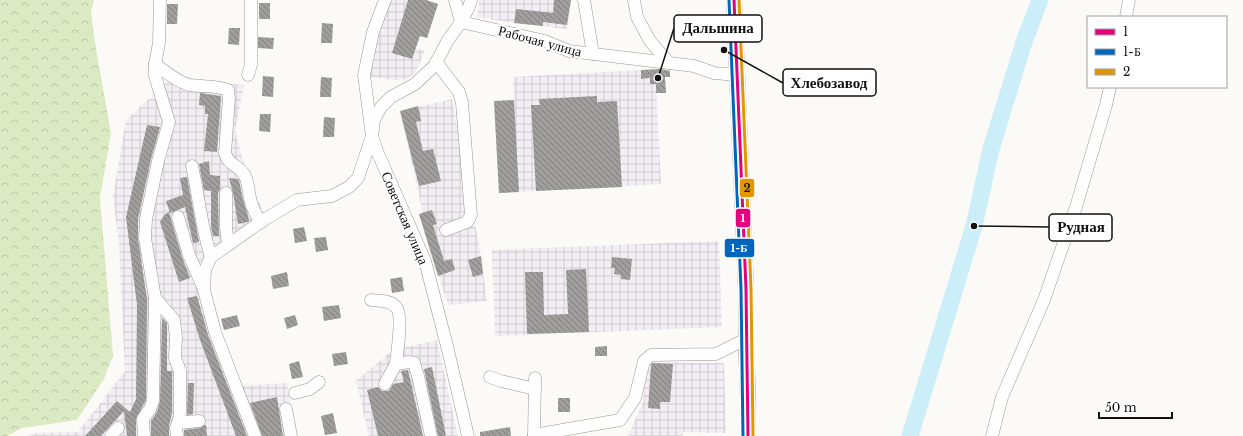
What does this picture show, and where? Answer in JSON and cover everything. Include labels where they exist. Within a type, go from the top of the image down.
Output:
[{"type":"main road","points":[[734,0],[746,289],[748,436]]},
{"type":"street","points":[[144,436],[143,419],[150,409],[153,401],[155,298],[146,238],[146,218],[158,161],[170,122],[155,76],[160,43],[160,0]]},
{"type":"street","points":[[248,74],[251,65],[251,0]]},
{"type":"street","name":"Советская улица","points":[[385,0],[373,32],[364,75],[372,136],[376,151],[425,261],[468,436]]},
{"type":"street","points":[[455,0],[461,22]]},
{"type":"street","points":[[204,290],[206,270],[211,258],[228,245],[297,200],[332,196],[349,187],[358,178],[372,136],[374,120],[381,107],[391,97],[415,84],[435,65],[448,40],[461,22],[471,0]]},
{"type":"street","points":[[584,0],[593,54]]},
{"type":"street","points":[[634,0],[637,17],[650,41],[669,62]]},
{"type":"street","points":[[1126,16],[1129,0]]},
{"type":"street","name":"Рабочая улица","points":[[461,22],[545,41],[569,51],[669,62],[694,66],[714,73],[737,75]]},
{"type":"street","points":[[436,62],[460,92],[471,215],[467,222],[446,230]]},
{"type":"street","points":[[156,64],[166,73],[189,84],[228,90],[229,98],[225,152],[230,163],[243,173],[246,178],[251,202],[260,223]]},
{"type":"street","points":[[992,436],[1002,397],[1044,300],[1076,207],[1110,88]]},
{"type":"street","points":[[192,166],[205,239],[211,258]]},
{"type":"street","points":[[226,194],[226,227],[228,245]]},
{"type":"street","points":[[178,217],[189,255],[204,290],[215,332],[255,436]]},
{"type":"street","points":[[155,298],[174,320],[176,337],[175,358],[180,371],[180,412],[176,428],[177,436]]},
{"type":"street","points":[[371,300],[390,302],[396,306],[399,312],[396,364],[385,384]]},
{"type":"street","points":[[490,377],[501,381],[535,383],[534,435],[620,420],[635,398],[644,360],[651,354],[716,354],[746,340]]},
{"type":"street","points":[[396,364],[410,362],[414,363],[431,436]]},
{"type":"street","points":[[295,393],[310,389],[319,382]]},
{"type":"street","points":[[286,409],[291,436]]},
{"type":"street","points":[[178,423],[199,421]]},
{"type":"shaded area","points":[[390,0],[426,0],[438,4],[427,38],[419,36],[416,48],[425,51],[415,73],[407,79],[394,80],[369,77],[378,34]]},
{"type":"shaded area","points":[[479,0],[571,0],[567,29],[477,17]]},
{"type":"shaded area","points":[[641,70],[642,79],[650,78],[650,84],[656,84],[661,184],[499,193],[494,101],[514,100],[513,77]]},
{"type":"shaded area","points":[[170,79],[244,85],[235,131],[247,174],[264,214],[199,264],[239,386],[287,383],[296,436],[29,436],[34,433],[78,432],[125,371],[119,245],[113,196],[126,120]]},
{"type":"shaded area","points":[[452,99],[481,256],[487,301],[448,305],[419,214],[423,213],[400,111]]},
{"type":"shaded area","points":[[719,241],[722,327],[495,336],[492,250]]},
{"type":"shaded area","points":[[437,340],[458,436],[369,436],[356,381],[393,350]]},
{"type":"shaded area","points":[[647,362],[724,363],[726,433],[683,432],[683,436],[628,436],[643,402]]},
{"type":"green space","points":[[0,0],[94,0],[91,12],[94,37],[111,133],[100,198],[113,355],[104,379],[77,420],[22,428],[7,436],[0,436]]},
{"type":"building","points":[[408,0],[426,0],[438,4],[427,38],[420,36],[412,59],[392,53]]},
{"type":"building","points":[[554,0],[571,0],[567,25],[543,22],[543,26],[514,23],[516,9],[553,13]]},
{"type":"building","points":[[259,3],[270,3],[270,19],[259,19]]},
{"type":"building","points":[[167,4],[178,4],[177,24],[167,24]]},
{"type":"building","points":[[322,23],[333,24],[332,43],[321,43]]},
{"type":"building","points":[[229,28],[240,28],[239,45],[228,44]]},
{"type":"building","points":[[258,37],[274,38],[273,49],[258,48]]},
{"type":"building","points":[[660,69],[670,71],[670,77],[665,77],[666,93],[656,93],[656,84],[650,84],[650,78],[641,79],[641,70]]},
{"type":"building","points":[[263,76],[274,77],[273,97],[262,96]]},
{"type":"building","points":[[321,77],[332,78],[331,97],[320,97]]},
{"type":"building","points":[[200,93],[221,96],[217,152],[204,151],[208,114],[205,114],[205,106],[199,105]]},
{"type":"building","points":[[597,96],[597,102],[617,101],[622,187],[536,191],[531,105],[540,105],[539,99]]},
{"type":"building","points":[[514,100],[519,192],[499,193],[494,101]]},
{"type":"building","points":[[418,106],[421,121],[416,122],[423,151],[433,149],[441,181],[419,186],[400,111]]},
{"type":"building","points":[[260,114],[271,114],[270,132],[259,131]]},
{"type":"building","points":[[324,117],[335,118],[334,137],[323,137]]},
{"type":"building","points":[[147,125],[160,127],[151,159],[138,219],[138,239],[147,299],[146,400],[136,419],[136,436],[127,436],[124,411],[101,436],[85,436],[117,401],[130,412],[136,399],[137,305],[126,217]]},
{"type":"building","points":[[209,161],[210,175],[220,176],[220,189],[218,193],[219,236],[213,236],[211,227],[211,191],[204,190],[199,164]]},
{"type":"building","points":[[187,177],[199,242],[193,243],[185,207],[170,213],[166,201],[183,195],[180,178]]},
{"type":"building","points":[[229,178],[239,180],[248,215],[248,222],[238,224]]},
{"type":"building","points":[[432,210],[437,224],[433,225],[444,261],[452,259],[455,270],[438,276],[419,214]]},
{"type":"building","points":[[169,212],[182,257],[190,278],[179,282],[160,222],[164,215]]},
{"type":"building","points":[[304,227],[307,241],[295,243],[293,229]]},
{"type":"building","points":[[326,237],[328,250],[316,252],[314,238]]},
{"type":"building","points":[[481,256],[483,274],[473,277],[468,260]]},
{"type":"building","points":[[612,257],[632,259],[630,280],[621,279],[621,275],[614,274],[615,268],[611,268]]},
{"type":"building","points":[[586,269],[589,332],[527,334],[525,272],[543,272],[544,315],[568,314],[566,270]]},
{"type":"building","points":[[287,272],[289,286],[273,289],[271,276]]},
{"type":"building","points":[[402,277],[404,291],[392,293],[390,279]]},
{"type":"building","points":[[197,296],[208,335],[247,436],[236,436],[200,340],[187,298]]},
{"type":"building","points":[[339,305],[341,318],[324,321],[322,307]]},
{"type":"building","points":[[237,315],[240,326],[224,330],[221,319]]},
{"type":"building","points":[[295,315],[298,325],[287,329],[284,318]]},
{"type":"building","points":[[162,318],[167,323],[167,371],[172,371],[172,412],[169,426],[169,436],[151,436],[151,421],[157,412],[160,401]]},
{"type":"building","points":[[607,346],[607,356],[595,356],[595,347]]},
{"type":"building","points":[[346,352],[348,364],[334,366],[332,354]]},
{"type":"building","points":[[299,361],[303,377],[292,379],[289,364]]},
{"type":"building","points":[[653,363],[673,364],[670,402],[660,402],[660,409],[648,408],[651,365]]},
{"type":"building","points":[[432,367],[446,436],[438,436],[424,369]]},
{"type":"building","points":[[408,370],[423,436],[378,436],[367,390],[378,387],[382,391],[389,391],[393,384],[404,382],[401,371]]},
{"type":"building","points":[[188,383],[194,383],[193,414],[187,415]]},
{"type":"building","points":[[277,397],[283,436],[262,436],[250,403]]},
{"type":"building","points":[[558,398],[570,398],[570,412],[558,412]]},
{"type":"building","points":[[333,413],[337,433],[325,435],[321,416]]},
{"type":"building","points":[[205,425],[207,436],[184,436],[184,430],[200,428]]},
{"type":"building","points":[[510,427],[511,436],[480,436],[480,432]]},
{"type":"waterway","points":[[910,436],[974,226],[991,149],[1024,42],[1040,0]]},
{"type":"transit line","name":"1-Б","points":[[729,0],[741,289],[743,436]]},
{"type":"transit line","name":"1","points":[[734,0],[746,289],[748,436]]},
{"type":"transit line","name":"2","points":[[739,0],[751,289],[753,436]]},
{"type":"place","name":"Хлебозавод","points":[[724,50]]},
{"type":"place","name":"Дальшина","points":[[658,78]]},
{"type":"place","name":"Рудная","points":[[974,226]]}]
